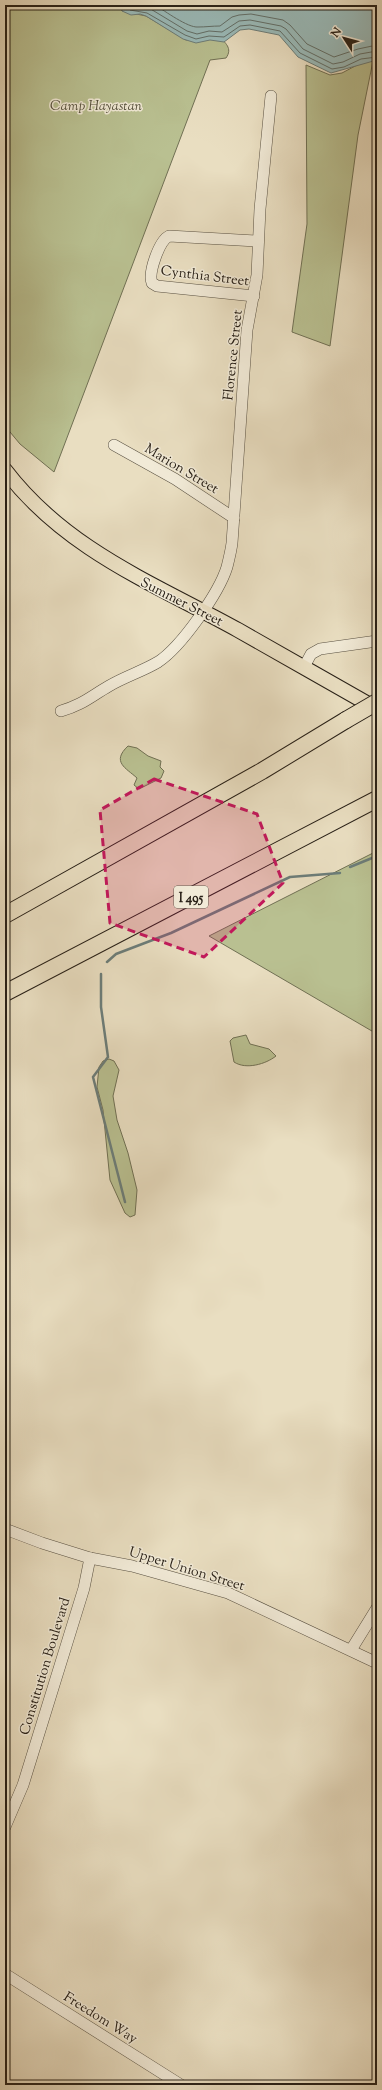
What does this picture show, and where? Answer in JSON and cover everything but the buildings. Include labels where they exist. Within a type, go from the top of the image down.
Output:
[{"type":"highway","points":[[5,916],[262,771],[377,702]]},
{"type":"highway","name":"I 495","points":[[5,993],[377,799]]},
{"type":"main road","name":"Summer Street","points":[[5,470],[23,492],[44,512],[96,554],[135,577],[202,611],[304,667],[377,709]]},
{"type":"street","name":"Florence Street","points":[[61,711],[78,706],[109,686],[158,662],[171,651],[187,634],[218,586],[227,567],[234,518],[247,330],[257,275],[258,241],[271,96]]},
{"type":"street","name":"Cynthia Street","points":[[254,296],[157,286],[152,283],[151,275],[160,245],[169,236],[258,241]]},
{"type":"street","name":"Marion Street","points":[[114,445],[175,479],[234,518]]},
{"type":"street","points":[[304,667],[311,654],[320,650],[377,641]]},
{"type":"street","name":"Upper Union Street","points":[[5,1529],[42,1543],[90,1558],[132,1566],[228,1593],[377,1663]]},
{"type":"street","name":"Constitution Boulevard","points":[[5,1827],[28,1770],[84,1588],[90,1558]]},
{"type":"street","points":[[351,1650],[377,1608]]},
{"type":"street","name":"Freedom Way","points":[[5,1974],[181,2085]]},
{"type":"highlighted area","points":[[154,779],[257,814],[283,883],[204,957],[110,923],[100,810]]},
{"type":"green space","name":"Camp Hayastan","points":[[5,5],[121,5],[122,11],[146,16],[186,40],[219,36],[226,43],[229,51],[226,58],[210,60],[54,472],[20,444],[5,426]]},
{"type":"green space","points":[[374,56],[358,135],[330,346],[292,332],[307,224],[306,65],[330,75],[342,73]]},
{"type":"green space","points":[[128,746],[137,748],[148,756],[161,761],[160,767],[164,771],[161,778],[139,789],[134,785],[137,778],[125,768],[120,761],[123,752]]},
{"type":"green space","points":[[377,851],[377,1034],[209,936]]},
{"type":"green space","points":[[246,1035],[250,1044],[269,1049],[276,1056],[261,1064],[250,1066],[244,1066],[234,1062],[230,1041],[233,1038]]},
{"type":"green space","points":[[109,1059],[114,1061],[119,1070],[113,1096],[117,1120],[128,1153],[137,1190],[135,1215],[130,1217],[125,1213],[110,1180],[103,1110],[97,1087],[99,1067],[103,1061]]},
{"type":"water","points":[[121,5],[377,5],[377,60],[331,73],[298,57],[279,35],[249,29],[240,30],[224,42],[210,40],[196,43],[183,39],[146,16],[140,14],[131,15],[122,11]]},
{"type":"waterway","points":[[350,867],[377,856]]},
{"type":"waterway","points":[[107,962],[116,954],[171,933],[290,877],[340,873]]},
{"type":"waterway","points":[[101,974],[101,1007],[108,1057],[93,1077],[125,1202]]}]
